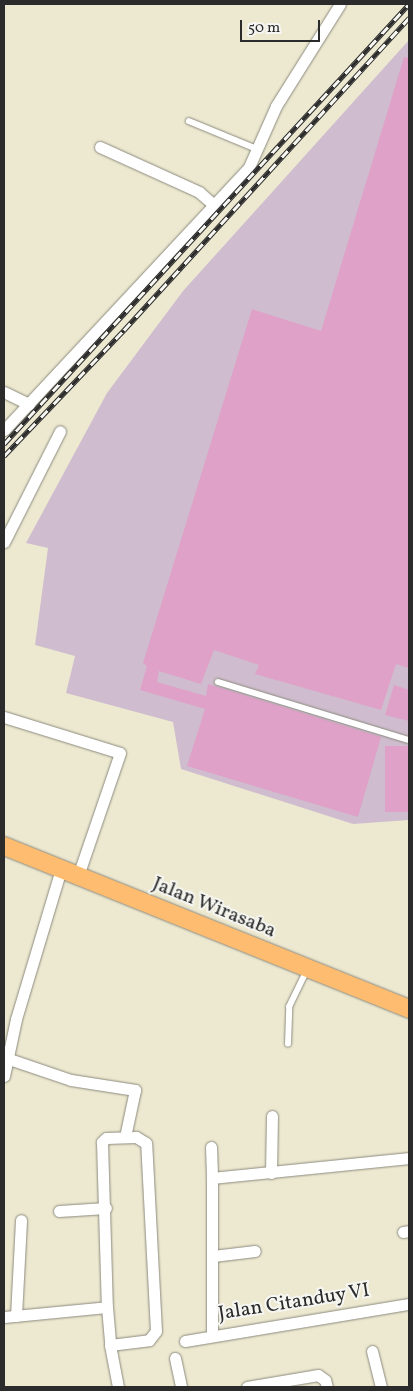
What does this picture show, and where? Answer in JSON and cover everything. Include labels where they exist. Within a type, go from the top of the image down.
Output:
[{"type":"main road","name":"Jalan Wirasaba","points":[[4,846],[409,1009]]},
{"type":"street","points":[[4,430],[249,167],[276,106],[340,4]]},
{"type":"street","points":[[100,148],[200,192],[214,205]]},
{"type":"street","points":[[4,392],[29,404]]},
{"type":"street","points":[[4,542],[60,431]]},
{"type":"street","points":[[4,717],[120,753],[78,876]]},
{"type":"street","points":[[4,1076],[16,1019],[61,869]]},
{"type":"street","points":[[8,1059],[71,1080],[135,1090],[125,1137]]},
{"type":"street","points":[[271,1173],[272,1116]]},
{"type":"street","points":[[110,1344],[149,1340],[156,1331],[146,1142],[142,1138],[106,1138],[102,1142],[106,1208],[107,1307],[110,1344],[118,1387]]},
{"type":"street","points":[[212,1147],[212,1335]]},
{"type":"street","points":[[212,1178],[409,1158]]},
{"type":"street","points":[[59,1211],[106,1208]]},
{"type":"street","points":[[21,1220],[10,1316],[107,1307]]},
{"type":"street","points":[[213,1256],[255,1250]]},
{"type":"street","name":"Jalan Citanduy VI","points":[[185,1341],[212,1335],[409,1304]]},
{"type":"street","points":[[372,1351],[381,1387]]},
{"type":"street","points":[[175,1358],[182,1387]]},
{"type":"street","points":[[255,1387],[318,1375],[325,1380],[327,1387]]},
{"type":"lane","points":[[189,121],[257,149]]},
{"type":"lane","points":[[218,682],[409,740]]},
{"type":"lane","points":[[288,1044],[289,1007],[308,969]]},
{"type":"shaded area","points":[[409,40],[409,820],[353,824],[181,769],[173,722],[66,693],[75,656],[35,645],[48,548],[26,543],[107,393],[183,291]]},
{"type":"building","points":[[404,57],[409,58],[409,668],[396,664],[381,710],[255,674],[259,665],[214,650],[201,684],[159,671],[157,682],[206,696],[208,684],[381,737],[358,817],[187,766],[205,709],[140,690],[147,666],[143,663],[252,309],[321,331]]},
{"type":"building","points":[[394,685],[409,690],[409,721],[385,715]]},
{"type":"building","points":[[385,746],[409,746],[409,812],[385,812]]},
{"type":"railway","points":[[4,444],[409,4]]},
{"type":"railway","points":[[4,456],[124,330],[409,18]]}]
